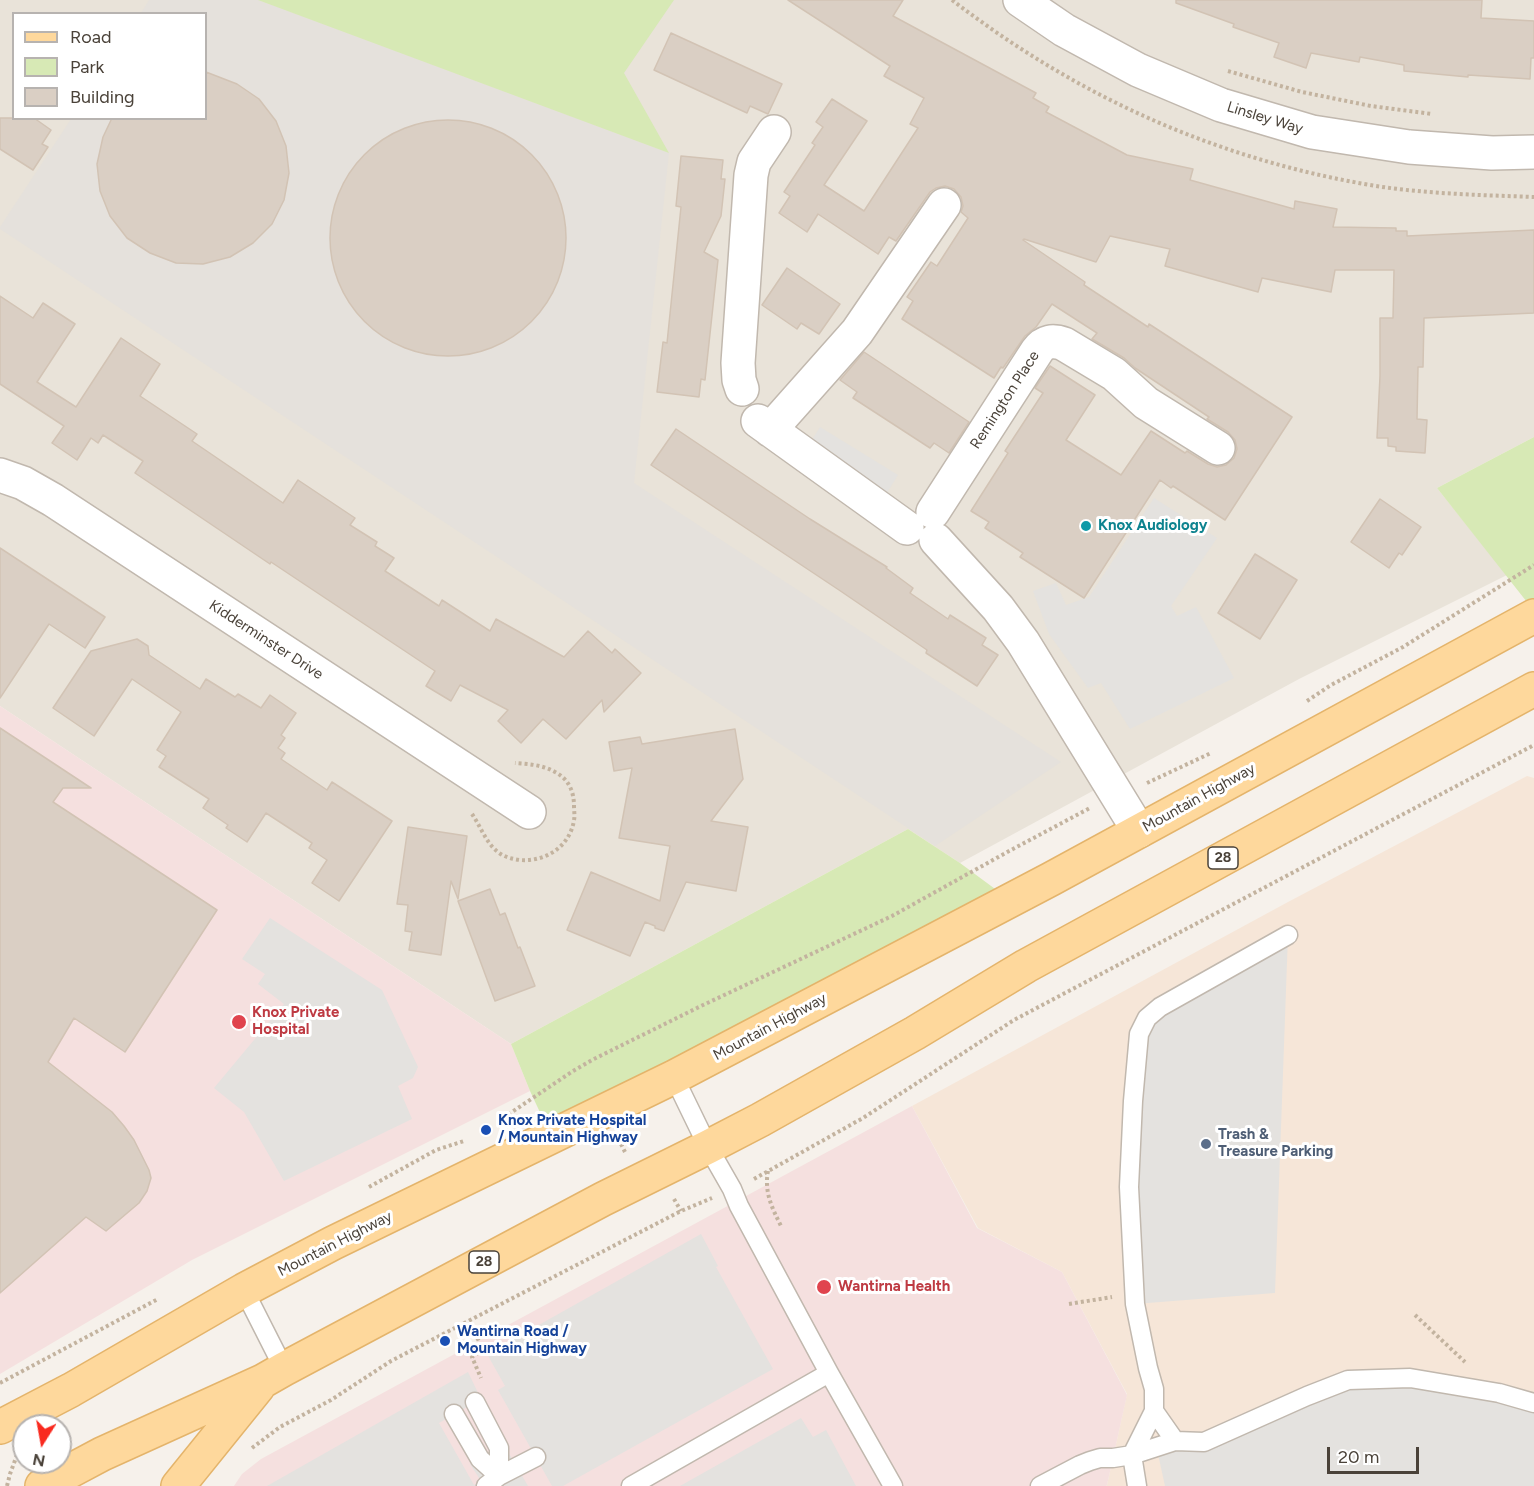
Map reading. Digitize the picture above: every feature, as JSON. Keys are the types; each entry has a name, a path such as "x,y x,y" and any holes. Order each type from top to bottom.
{"main road":[{"name":"Mountain Highway","path":"10,1437 71,1390 244,1290 333,1243 674,1077 1052,879 1534,616"},
{"name":"28","path":"42,1486 102,1454 274,1375 603,1199 760,1120 915,1033 1026,966 1534,689"},
{"path":"178,1486 274,1375"},
{"path":"64,1414 71,1390"}],"street":[{"name":"Linsley Way","path":"1020,0 1064,30 1137,70 1221,105 1300,129 1409,147 1492,153 1534,152"},
{"path":"774,132 754,162 751,175 738,363 742,389 734,398 733,410 741,420 764,425 925,527 998,608 1023,642 1139,831"},
{"path":"764,425 862,325 944,205"},
{"name":"Remington Place","path":"925,527 1037,351 1041,345 1048,342 1056,341 1064,344 1114,374 1146,403 1218,448"},
{"name":"Kidderminster Drive","path":"0,475 23,483 53,500 529,812"}],"lane":[{"path":"1137,1486 1132,1455 1154,1411 1154,1389 1139,1325 1135,1293 1130,1187 1132,1101 1139,1034 1147,1018 1160,1007 1288,935"},
{"path":"674,1077 739,1206 893,1486"},
{"path":"244,1290 274,1375"},
{"path":"631,1486 829,1373"},
{"path":"1040,1486 1080,1465 1100,1458 1132,1455 1175,1441 1204,1442 1348,1380 1410,1378 1534,1403"},
{"path":"475,1402 499,1448 493,1481"},
{"path":"1154,1411 1175,1441"},
{"path":"454,1414 493,1481"},
{"path":"493,1481 536,1457"}],"path":[{"path":"1227,70 1302,92 1371,106 1436,115"},
{"path":"1302,704 1331,685 1403,647 1534,565"},
{"path":"248,1451 280,1428 331,1400 390,1361 681,1211 768,1172 863,1118 1014,1020 1534,745"},
{"path":"1141,786 1212,752"},
{"path":"493,1134 501,1130 500,1120 592,1060 892,916 1095,805"},
{"path":"364,1190 436,1150 471,1140"},
{"path":"1069,1304 1135,1293"},
{"path":"0,1383 163,1297"},
{"path":"1415,1315 1498,1394"},
{"path":"469,1322 483,1349 472,1357 483,1381"},
{"path":"7,1486 10,1474 10,1437"}],"shaded area":[{"path":"0,0 1534,0 1534,437 1437,488 1507,575 1299,679 960,863 908,829 511,1044 0,706"},
{"path":"149,0 258,0 669,153 634,483 1061,762 935,846 0,229 70,120 207,120 207,12 142,12"},
{"path":"820,427 898,475 877,509 802,456"},
{"path":"1154,498 1217,538 1171,606 1177,616 1196,607 1234,678 1130,729 1101,683 1088,688 1049,634 1033,591 1056,583 1066,605 1089,597"},
{"name":"Knox Private Hospital","path":"0,706 511,1044 530,1091 192,1260 0,1374"},
{"path":"1527,776 1534,778 1534,1486 1106,1486 1127,1394 1062,1272 978,1228 912,1106 1288,902"},
{"path":"270,918 382,990 418,1067 413,1078 398,1086 412,1119 284,1181 244,1112 214,1088 284,1004 258,984 265,974 242,959"},
{"name":"Trash & Treasure Parking","path":"1288,935 1275,1293 1135,1304 1129,1187 1147,1018"},
{"name":"Wantirna Health","path":"912,1106 977,1228 1062,1272 1127,1395 1106,1486 234,1486 242,1474 261,1459"},
{"path":"701,1234 718,1266 716,1267 773,1369 563,1486 552,1486 498,1390 505,1386 487,1354"},
{"path":"468,1372 481,1399 439,1423 474,1485 481,1481 470,1464 504,1445 528,1486 267,1486"},
{"path":"1410,1378 1534,1403 1534,1486 1165,1486 1158,1454 1307,1396"},
{"path":"801,1418 813,1437 826,1430 856,1486 680,1486"}],"green space":[{"path":"258,0 674,0 624,73 669,153"},
{"path":"1534,437 1534,611 1437,488"},
{"path":"908,829 960,863 1010,900 552,1138 511,1044"}],"building":[{"path":"788,0 903,0 893,16 1036,93 1033,98 1049,107 1046,112 1127,155 1193,169 1190,180 1294,209 1295,201 1337,209 1333,227 1396,228 1396,231 1407,231 1407,236 1534,230 1534,313 1424,318 1423,367 1418,367 1417,419 1427,420 1425,453 1396,451 1396,447 1388,446 1388,438 1377,438 1380,318 1393,318 1394,270 1335,270 1331,292 1262,278 1258,292 1165,266 1170,249 1110,236 1096,262 1024,239 1085,282 1084,285 1148,327 1149,324 1292,417 1225,520 1160,480 1084,598 1020,557 1023,553 985,528 989,522 971,511 1008,453 1005,451 1043,393 1035,388 1050,366 1095,395 1066,440 1121,475 1151,431 1185,453 1187,451 1217,467 1226,465 1234,458 1237,449 1235,440 1228,432 1207,419 1209,417 1135,368 1124,358 1092,339 1097,333 1052,304 994,378 902,319 913,301 907,297 931,262 937,266 968,218 961,212 963,206 961,197 954,189 945,186 930,192 896,241 889,237 878,254 818,214 807,232 779,213 790,196 784,192 815,145 812,143 823,127 816,122 832,99 867,121 824,185 864,211 918,128 910,124 924,98 884,76 890,66"},
{"path":"1176,0 1482,0 1481,18 1534,21 1534,58 1531,58 1530,79 1468,75 1468,77 1404,71 1404,65 1360,57 1359,62 1311,53 1306,68 1274,57 1279,43 1233,27 1234,24 1176,3"},
{"path":"671,33 782,84 768,114 750,106 747,113 654,70"},
{"path":"207,72 237,84 259,99 276,121 286,146 289,173 284,200 272,224 253,243 230,257 203,264 176,263 150,253 127,238 110,216 100,191 97,164 103,137 111,120 207,120"},
{"path":"0,118 37,120 51,130 42,144 48,147 33,170 0,149"},
{"path":"448,120 471,122 504,134 523,147 539,163 552,182 561,204 566,238 564,261 552,294 539,313 523,329 504,342 482,351 448,356 425,354 392,342 373,329 357,313 344,294 335,272 330,238 332,215 344,182 357,163 373,147 392,134 414,125"},
{"path":"681,156 723,160 721,179 725,179 721,216 704,252 718,260 705,380 701,379 699,397 657,392 663,342 667,343 681,207 676,206"},
{"path":"787,268 840,304 819,334 801,323 797,329 762,305"},
{"path":"0,296 33,318 43,303 75,324 37,382 76,407 121,338 160,364 140,396 197,434 192,441 283,503 298,480 355,518 350,525 377,542 375,546 394,558 385,571 439,606 442,600 490,631 496,619 564,657 588,631 612,653 615,649 641,673 604,712 602,700 566,739 543,719 521,743 498,721 508,710 460,685 451,701 426,686 435,671 135,473 143,461 103,435 98,443 91,438 77,460 52,443 64,426 0,384"},
{"path":"864,352 969,422 949,453 934,443 930,448 853,398 857,392 840,380"},
{"path":"676,429 810,519 887,567 913,588 910,593 948,619 950,615 986,638 982,645 998,655 977,686 926,653 927,650 839,590 651,465"},
{"path":"1380,499 1421,527 1402,555 1399,553 1389,568 1351,542"},
{"path":"0,548 105,617 85,648 49,624 0,698"},
{"path":"1255,554 1297,580 1260,639 1218,613"},
{"path":"137,639 148,646 149,655 200,689 206,679 235,697 238,694 261,708 270,695 296,713 281,735 285,738 278,748 285,753 281,759 327,790 332,782 392,821 339,901 312,883 327,860 309,848 312,843 266,813 247,842 226,828 228,825 203,808 209,799 159,767 166,756 157,750 181,712 132,679 94,736 53,708 91,651"},
{"path":"0,728 91,788 63,788 53,802 217,910 125,1052 74,1018 48,1062 112,1112 124,1126 149,1170 151,1178 147,1191 139,1203 106,1231 86,1217 0,1293"},
{"path":"735,729 743,779 711,821 748,827 736,891 686,882 664,931 645,922 630,956 567,930 591,872 660,901 670,846 619,838 632,768 614,771 609,742 640,737 642,744"},
{"path":"408,827 467,836 458,899 451,881 441,955 409,950 412,932 405,931 408,905 397,904"},
{"path":"490,889 500,915 505,913 535,986 495,1001 458,901"}],"place":[{"name":"Knox Audiology","path":"1086,526"},
{"name":"Knox Private Hospital","path":"239,1022"},
{"name":"Knox Private Hospital / Mountain Highway","path":"486,1130"},
{"name":"Trash & Treasure Parking","path":"1206,1144"},
{"name":"Wantirna Health","path":"824,1287"},
{"name":"Wantirna Road / Mountain Highway","path":"445,1341"}]}
